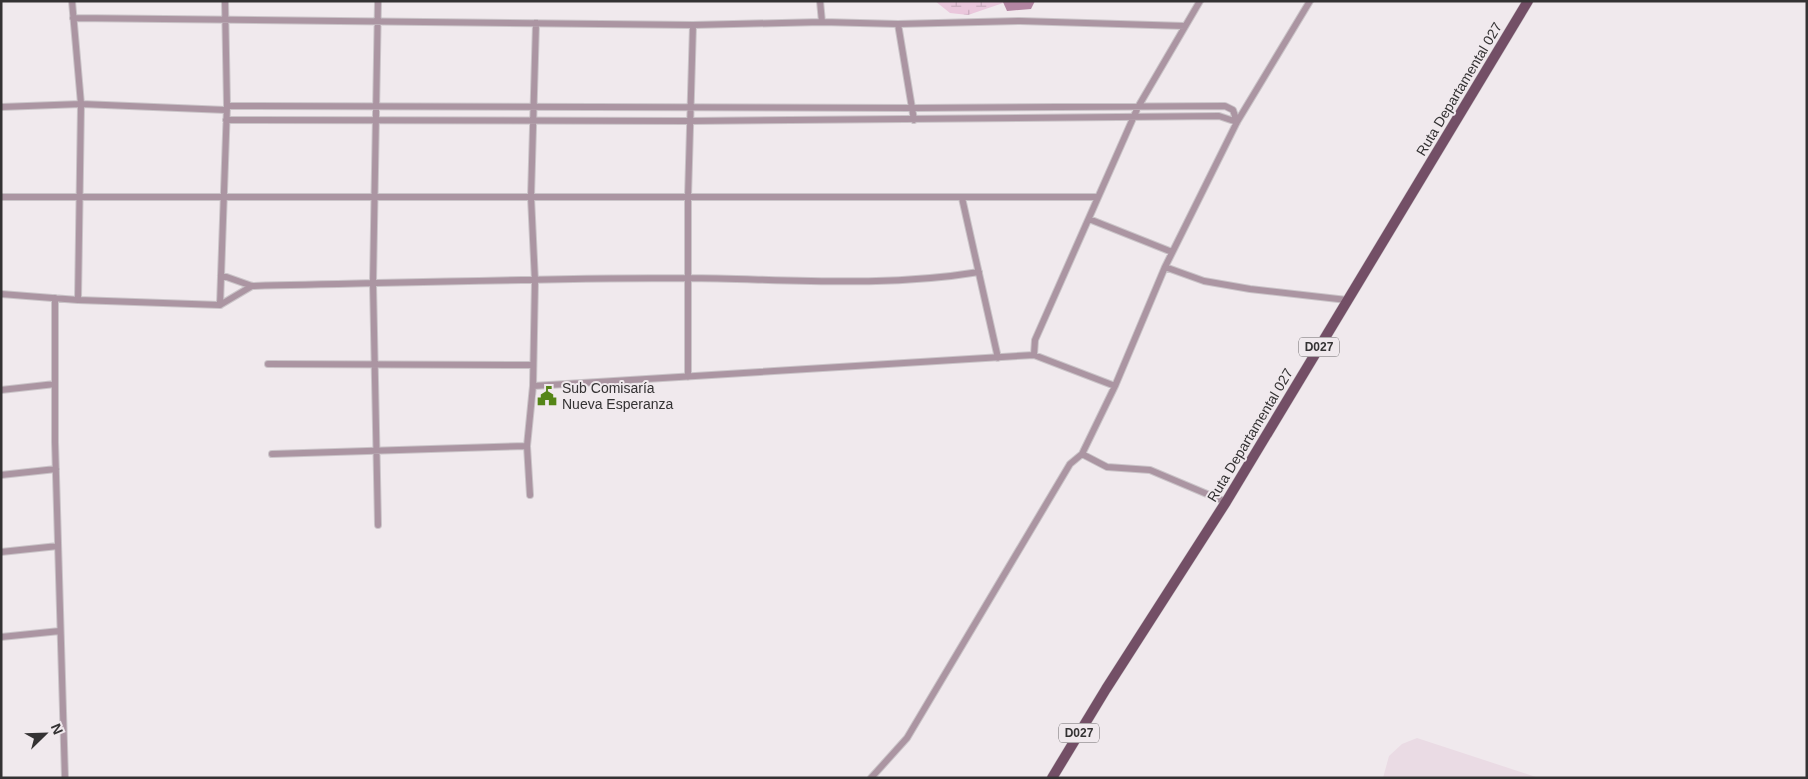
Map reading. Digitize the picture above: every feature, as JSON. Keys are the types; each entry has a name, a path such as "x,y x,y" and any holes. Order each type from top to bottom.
{"main road":[{"name":"Ruta Departamental 027","path":"1052,778 1106,689 1226,502 1528,1"}],"street":[{"path":"72,1 81,104 78,300"},
{"path":"220,305 226,120 225,1"},
{"path":"378,1 378,107 373,283 378,450 378,525"},
{"path":"820,1 822,22"},
{"path":"1034,355 1035,340 1138,107 1200,1"},
{"path":"871,778 907,738 1070,464 1082,454 1115,386 1172,252 1237,122 1310,1"},
{"path":"73,18 693,25 822,22 898,24 1020,21 1185,26"},
{"path":"530,496 527,446 533,386 535,281 531,197 536,23"},
{"path":"898,24 914,108 914,120"},
{"path":"688,377 688,198 693,25"},
{"path":"1,107 81,104 226,108 1225,106 1233,110 1237,122"},
{"path":"226,120 690,122 1219,116 1237,122"},
{"path":"1,197 1098,197"},
{"path":"962,198 998,358"},
{"path":"1089,218 1172,252"},
{"path":"1165,267 1204,281 1241,288 1347,300"},
{"path":"221,275 252,286 688,278 855,282 935,280 979,272"},
{"path":"1,294 78,300 220,305 252,286"},
{"path":"55,298 56,469 65,778"},
{"path":"533,386 1034,355 1115,386"},
{"path":"268,364 533,366"},
{"path":"1,390 55,384"},
{"path":"272,454 527,446"},
{"path":"1082,454 1107,467 1150,470 1226,502"},
{"path":"1,475 56,469"},
{"path":"1,552 58,546"},
{"path":"1,637 60,631"}],"shaded area":[{"path":"1035,1 1031,9 1007,11 1003,2"},
{"path":"1417,738 1539,778 1383,778 1389,756 1402,744"}],"green space":[{"path":"935,1 1009,1 968,15 950,13"}],"place":[{"name":"Sub Comisaría Nueva Esperanza","path":"547,396"}]}
